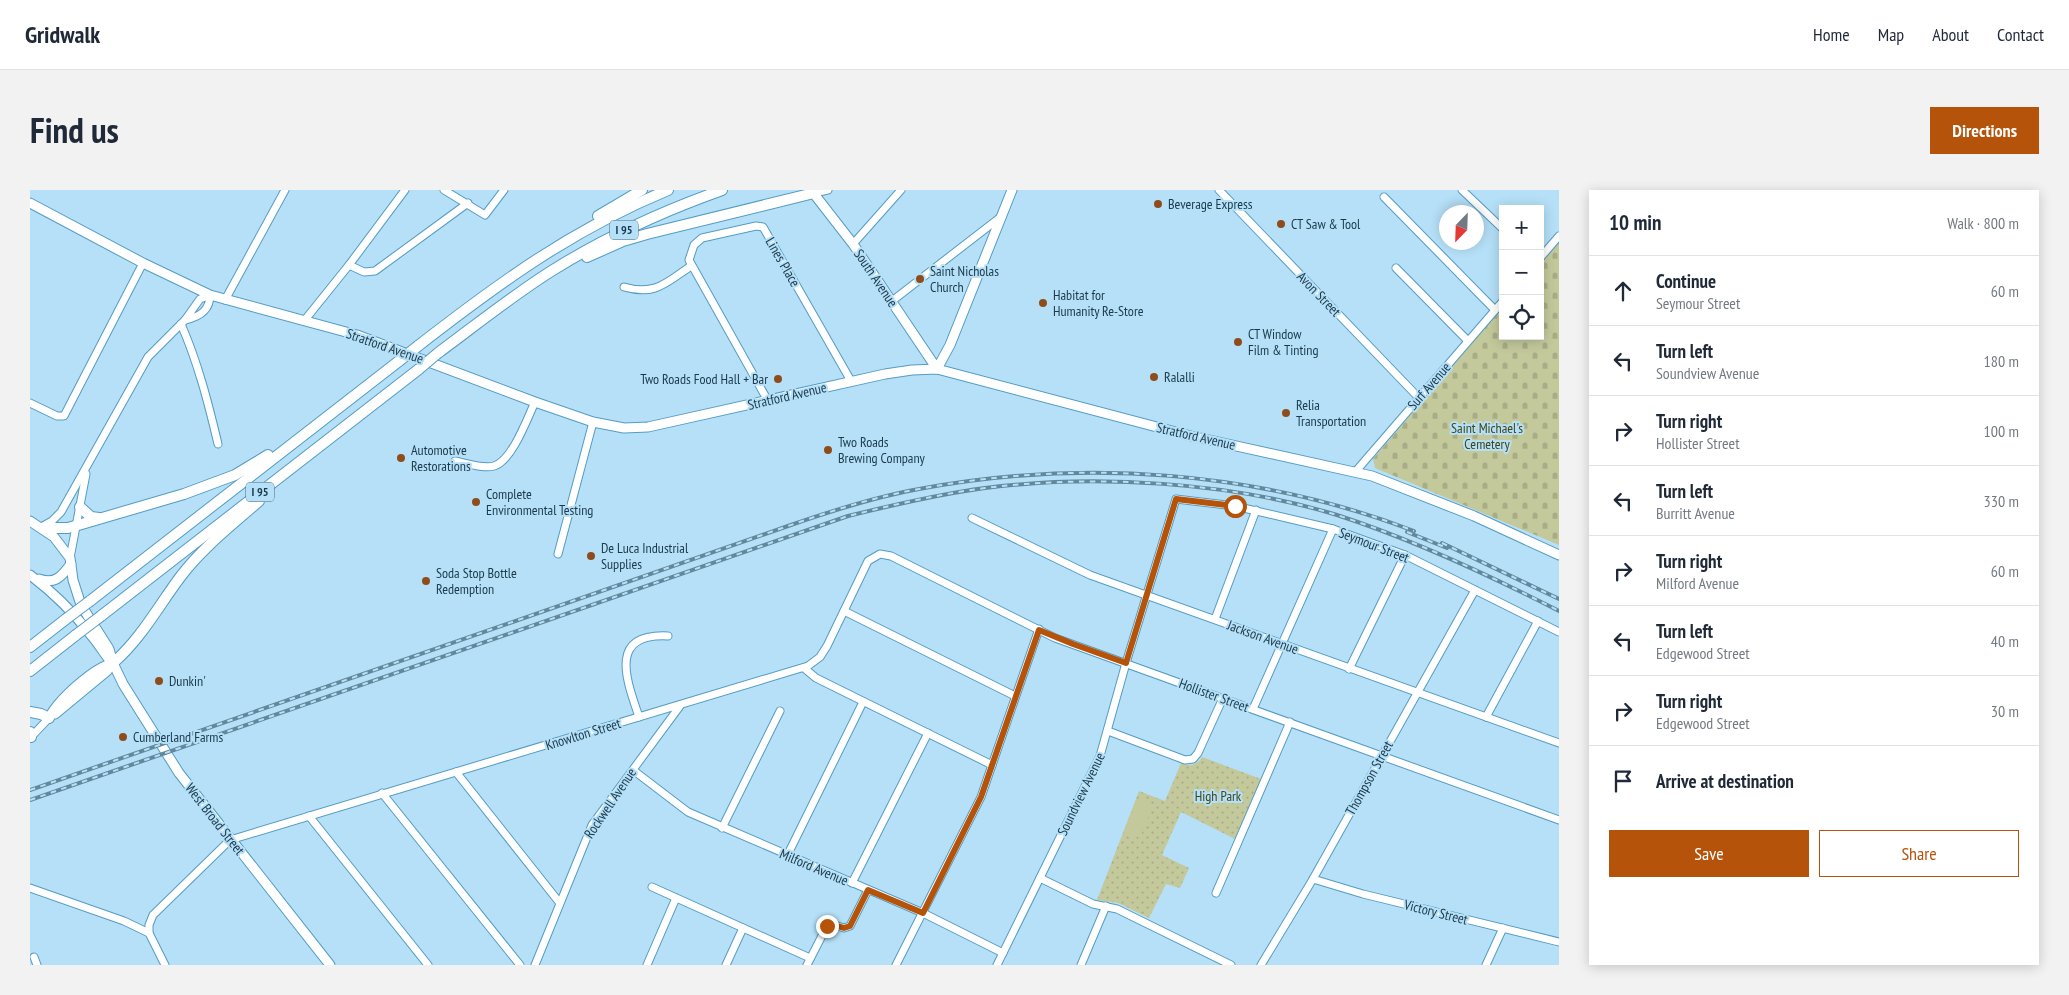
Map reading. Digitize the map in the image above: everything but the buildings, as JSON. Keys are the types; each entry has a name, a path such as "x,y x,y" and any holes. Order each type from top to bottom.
{"highway":[{"path":"526,265 572,231 642,190"},
{"name":"I 95","path":"30,647 418,346 526,265 588,228 668,190"},
{"name":"I 95","path":"30,671 532,283 579,254 628,228 678,206 722,190"},
{"path":"532,283 623,241 812,192"},
{"path":"41,527 64,529 184,494 222,480 255,463 325,418"},
{"path":"113,663 129,647 182,575 200,554 331,437"},
{"path":"80,507 91,517 100,518"},
{"path":"30,712 49,718"}],"main road":[{"path":"937,369 950,345 1012,190"},
{"name":"South Avenue","path":"812,192 853,244 937,369"},
{"name":"Stratford Avenue","path":"30,203 142,263 210,295 304,320 386,345 593,422 630,428 648,427 851,381 903,371 937,369 1191,436 1356,471 1426,496 1559,555"},
{"name":"West Broad Street","path":"30,521 41,527 60,543 71,561 73,580 81,605 109,649 113,663 124,684 179,773 330,965"},
{"name":"West Broad Street","path":"31,576 51,582 61,577 71,561"},
{"name":"West Broad Street","path":"31,576 56,595 93,636 102,652 113,663"},
{"path":"49,718 58,704 94,672 103,666 113,663"}],"street":[{"path":"225,300 285,190"},
{"path":"304,320 349,265 405,190"},
{"path":"444,190 485,215 504,190"},
{"path":"812,192 828,190"},
{"path":"853,244 900,190"},
{"name":"Avon Street","path":"1219,190 1419,398"},
{"path":"1462,190 1499,225"},
{"path":"1384,197 1495,310"},
{"path":"349,265 364,272 375,271 468,203"},
{"path":"892,301 1002,215"},
{"name":"Lines Place","path":"691,266 690,254 694,245 702,238 756,226 763,228 851,381"},
{"path":"1544,253 1559,236"},
{"path":"30,403 61,417 65,414 142,263"},
{"path":"624,287 637,291 650,290 662,286 691,266 723,318 768,400"},
{"path":"1396,268 1468,341"},
{"path":"41,527 60,514 88,467 142,366 160,343 183,322 200,299 210,295 209,303 203,312 183,322"},
{"name":"Surf Avenue","path":"1356,471 1499,306"},
{"path":"183,322 205,388 218,444"},
{"path":"455,461 492,466 502,462 509,454 535,402"},
{"path":"558,554 593,422"},
{"path":"71,561 88,467"},
{"name":"Seymour Street","path":"1176,499 1256,510 1333,529 1406,555 1559,632"},
{"name":"Soundview Avenue","path":"997,965 1100,756 1176,499"},
{"path":"1216,619 1256,510"},
{"name":"Jackson Avenue","path":"972,518 1090,576 1216,619 1349,669 1559,743"},
{"path":"1253,709 1333,529"},
{"name":"Knowlton Street","path":"230,840 804,668 822,654 866,565 870,558 876,555"},
{"name":"Hollister Street","path":"876,555 891,556 1064,641 1559,820"},
{"path":"1349,669 1406,555"},
{"name":"Thompson Street","path":"1261,965 1314,879 1475,590"},
{"path":"844,612 1015,696"},
{"path":"1486,717 1538,621"},
{"path":"896,965 981,797 1039,630"},
{"path":"639,717 627,678 625,664 628,653 633,646 644,638 652,635 668,636"},
{"path":"804,668 816,678 992,765"},
{"path":"1108,731 1185,760 1193,759 1198,753 1223,698"},
{"path":"787,856 863,702"},
{"name":"Rockwell Avenue","path":"535,965 592,824 680,706"},
{"path":"722,828 780,711"},
{"path":"30,736 49,718"},
{"path":"1216,893 1290,722"},
{"path":"852,883 928,734"},
{"name":"Milford Avenue","path":"632,770 688,812 923,913 1003,953"},
{"path":"456,772 559,902"},
{"path":"382,794 520,965"},
{"path":"309,816 428,965"},
{"path":"165,965 149,933 153,914 230,840"},
{"path":"1040,878 1093,904 1117,909 1231,965"},
{"name":"Victory Street","path":"1314,879 1363,894 1559,942"},
{"path":"652,887 810,958"},
{"path":"30,888 124,921 149,933"},
{"path":"807,965 828,924 844,928 850,926 868,890"},
{"path":"647,965 676,898"},
{"path":"1081,965 1106,906"},
{"path":"726,965 743,928"},
{"path":"1486,965 1503,928"},
{"path":"34,957 36,965"}],"green space":[{"name":"Saint Michael's Cemetery","path":"1559,242 1559,545 1375,468 1373,459 1499,312 1499,340 1544,340 1544,259"},
{"name":"High Park","path":"1202,757 1261,779 1235,839 1181,812 1162,855 1189,868 1180,888 1166,884 1149,918 1118,903 1097,900 1139,791 1165,801 1181,763 1193,764"},
{"path":"1137,799 1153,805 1140,838 1125,832"}],"railway":[{"path":"30,790 804,520 902,492 981,479 1044,474 1107,473 1170,476 1232,483 1294,495 1354,511 1414,531"},
{"path":"30,800 848,516 968,490 1028,484 1117,482 1208,488 1296,504 1337,515 1394,535 1477,571 1559,611"},
{"path":"1407,532 1447,548"},
{"path":"1442,543 1559,599"}],"place":[{"name":"Beverage Express","path":"1158,204"},
{"name":"CT Saw & Tool","path":"1281,224"},
{"name":"Saint Nicholas Church","path":"920,279"},
{"name":"Habitat for Humanity Re-Store","path":"1043,303"},
{"name":"CT Window Film & Tinting","path":"1238,342"},
{"name":"Ralalli","path":"1154,377"},
{"name":"Two Roads Food Hall + Bar","path":"778,379"},
{"name":"Relia Transportation","path":"1286,413"},
{"name":"Two Roads Brewing Company","path":"828,450"},
{"name":"Automotive Restorations","path":"401,458"},
{"name":"Complete Environmental Testing","path":"476,502"},
{"name":"De Luca Industrial Supplies","path":"591,556"},
{"name":"Soda Stop Bottle Redemption","path":"426,581"},
{"name":"Dunkin'","path":"159,681"},
{"name":"Cumberland Farms","path":"123,737"}],"route":[{"path":"827,926 831,924 848,928 852,924 868,890 923,913 981,797 1039,630 1055,638 1126,663 1176,499 1235,506"}]}
